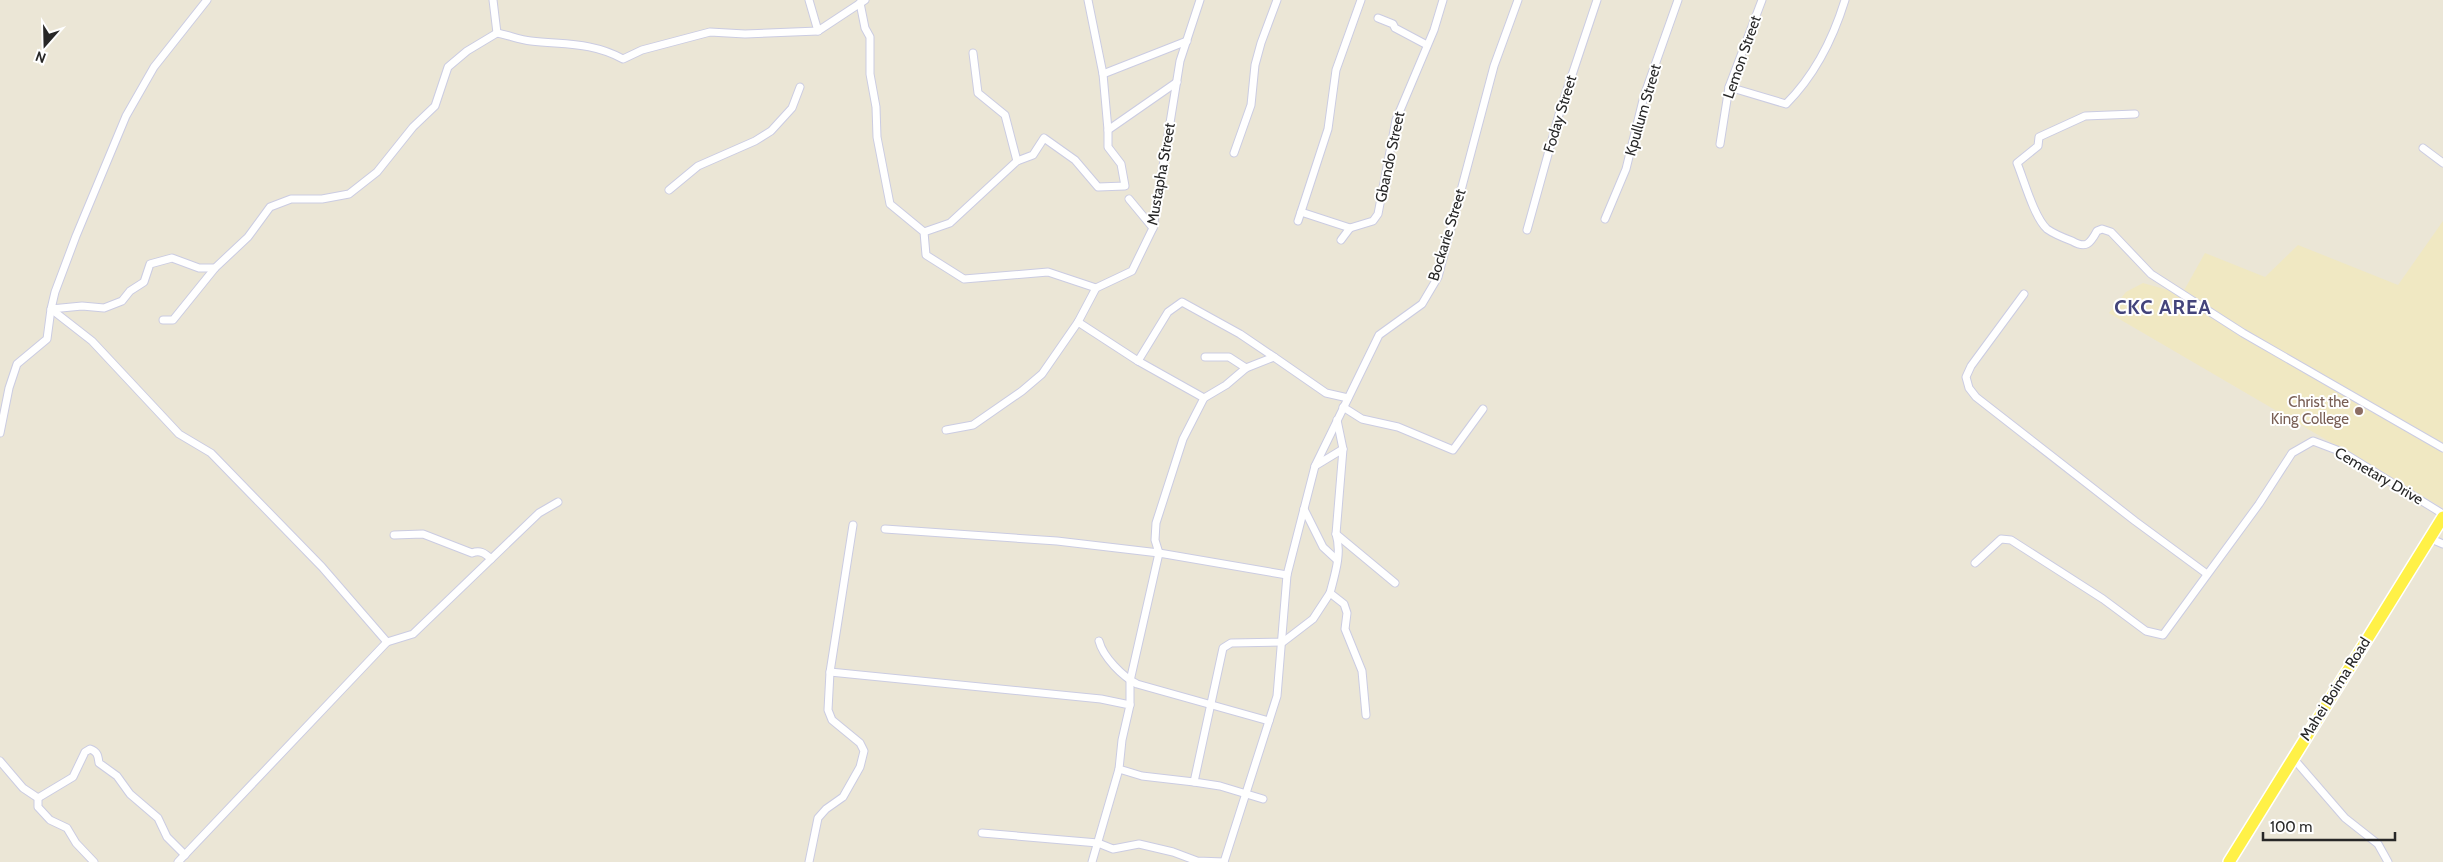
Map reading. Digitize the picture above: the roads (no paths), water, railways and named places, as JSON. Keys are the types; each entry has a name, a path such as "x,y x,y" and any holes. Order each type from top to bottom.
{"main road":[{"name":"Mahei Boima Road","path":"2229,862 2443,515"}],"street":[{"path":"0,433 2,407 18,364 47,339 51,309 66,264 126,116 154,67 207,0"},
{"path":"493,0 497,33"},
{"path":"809,0 818,31"},
{"path":"924,232 950,223 1017,161 1033,155 1044,138 1075,160 1098,187 1125,186 1121,164 1108,147 1104,74 1088,0"},
{"name":"Mustapha Street","path":"1096,288 1132,271 1153,228 1180,61 1200,0"},
{"path":"1234,153 1251,105 1255,65 1261,43 1277,0"},
{"path":"1298,221 1328,129 1336,70 1361,0"},
{"name":"Gbando Street","path":"1350,228 1373,221 1378,214 1396,120 1427,45 1443,0"},
{"name":"Bockarie Street","path":"1224,862 1277,696 1283,642 1287,575 1315,466 1380,335 1422,304 1438,277 1494,66 1518,0"},
{"name":"Foday Street","path":"1527,230 1560,111 1597,0"},
{"name":"Kpullum Street","path":"1605,219 1626,169 1644,96 1678,0"},
{"name":"Lemon Street","path":"1720,144 1729,87 1762,0"},
{"path":"1729,87 1786,104 1810,76 1836,30 1844,0"},
{"path":"163,320 173,320 180,315 190,298 215,268 248,237 270,207 291,200 322,199 349,194 377,172 413,127 435,106 448,67 467,51 497,33 531,41 562,42 605,49 623,59 642,50 710,32 745,34 818,31 863,2 865,28 870,37 870,74 876,106 877,137 890,204 924,232 926,255 964,279 1048,272 1096,288 1078,322 1042,374 996,411 972,425 946,430"},
{"path":"1378,18 1393,24 1395,28 1427,45"},
{"path":"1104,74 1187,41"},
{"path":"973,53 978,93 1005,115 1017,161"},
{"path":"1108,130 1177,82"},
{"path":"668,190 698,166 755,141 772,131 792,108 800,87"},
{"path":"2135,114 2085,116 2039,136 2038,146 2017,163 2036,210 2048,229 2079,245 2086,246 2097,231 2102,229 2111,232 2150,274 2242,333 2443,448"},
{"path":"2423,148 2443,164"},
{"path":"1129,199 1153,228"},
{"path":"1301,212 1350,228 1341,240"},
{"path":"51,309 82,306 104,308 122,302 130,290 144,282 150,264 172,258 199,268 215,268"},
{"path":"1975,563 2001,539 2012,540 2103,599 2146,631 2163,635 2207,574 2135,521 1991,409 1976,397 1969,388 1966,377 1971,366 2024,294"},
{"path":"1138,361 1168,312 1182,302 1240,334 1326,393 1348,398"},
{"path":"51,309 92,341 179,434 211,453 322,567 387,642"},
{"path":"1078,322 1138,361 1204,398"},
{"path":"1205,357 1229,357 1246,368"},
{"path":"1092,862 1119,770 1122,740 1130,705 1130,681 1159,553 1155,540 1156,523 1183,439 1204,398 1226,385 1246,368 1274,357"},
{"path":"1344,407 1362,419 1398,427 1453,450 1483,409"},
{"path":"1194,782 1223,648 1231,643 1283,642 1313,619 1330,593 1339,543 1336,534 1343,449 1337,420"},
{"path":"2430,440 2443,441"},
{"name":"Cemetary Drive","path":"2207,574 2259,504 2292,453 2313,441 2342,452 2443,515"},
{"path":"1315,466 1343,449"},
{"path":"178,862 387,642 413,634 539,513 558,502"},
{"path":"1304,509 1323,547 1337,560"},
{"path":"808,862 818,818 826,809 843,797 860,767 864,751 860,743 840,727 828,710 830,672 853,524"},
{"path":"885,529 1057,541 1159,553 1287,575"},
{"path":"394,535 423,534 472,552 485,553 491,559"},
{"path":"1336,534 1395,583"},
{"path":"2430,538 2443,544"},
{"path":"1330,593 1344,604 1347,613 1345,629 1362,672 1366,715"},
{"path":"1099,641 1101,648 1124,678 1130,681 1269,721"},
{"path":"830,672 1092,698 1130,705"},
{"path":"38,798 73,777 86,752 90,749 94,750 98,754 99,763 117,776 130,794 158,818 167,836 185,855"},
{"path":"2293,758 2345,818 2378,844 2388,862"},
{"path":"0,761 23,788 38,798"},
{"path":"1119,770 1142,776 1194,782 1245,793 1263,799"},
{"path":"38,798 38,807 50,820 67,828 76,843 94,862"},
{"path":"982,833 1098,843 1113,849 1139,844 1173,852 1197,861 1224,862"}],"place":[{"name":"Christ the King College","path":"2359,411"}],"district":[{"name":"CKC AREA","path":"2163,307"}]}
